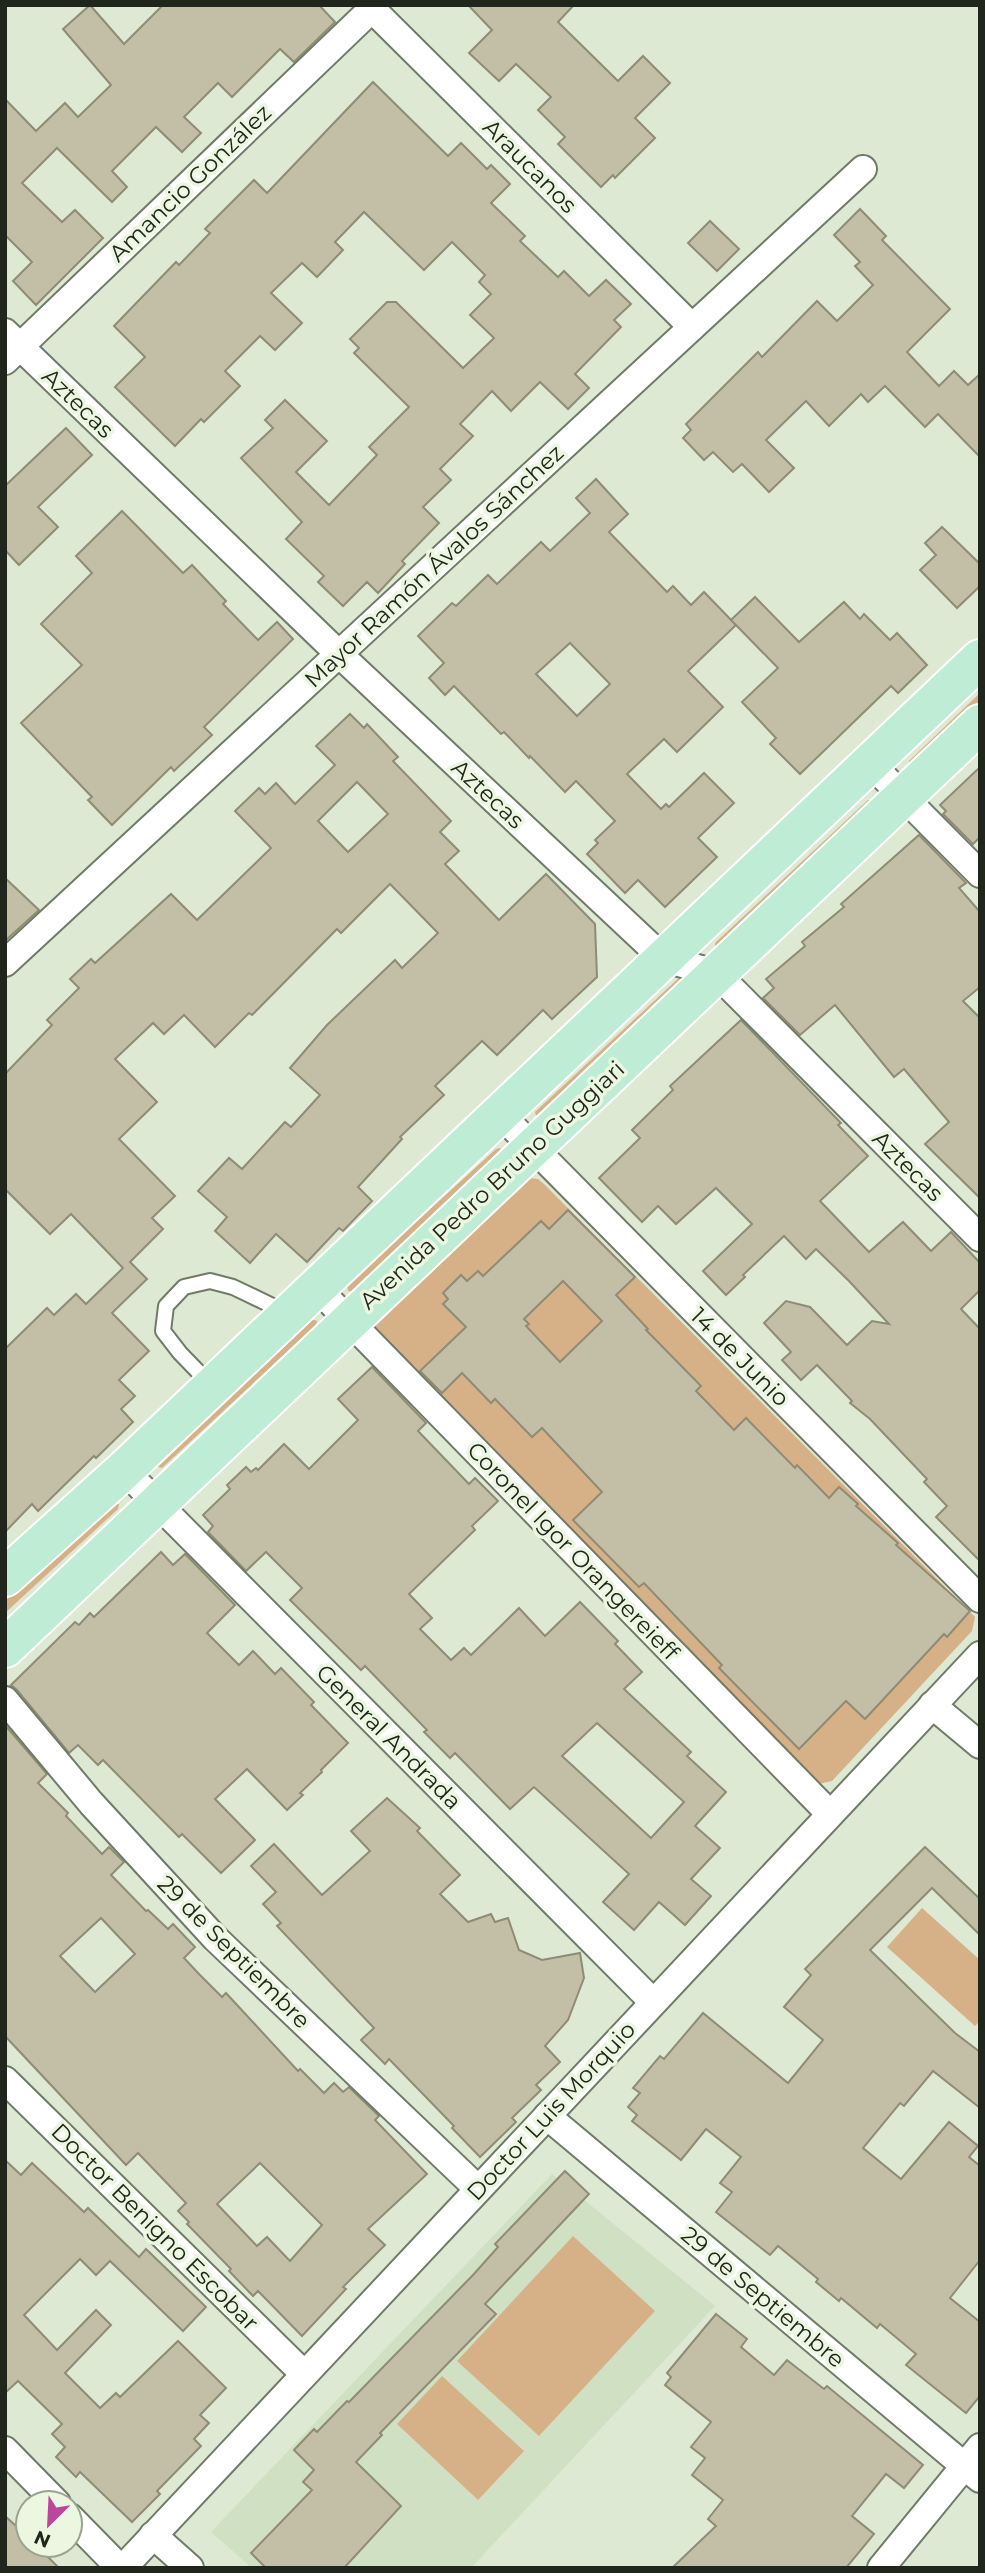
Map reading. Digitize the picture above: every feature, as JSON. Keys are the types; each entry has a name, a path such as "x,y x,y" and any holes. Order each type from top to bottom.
{"main road":[{"name":"Avenida Pedro Bruno Guggiari","path":"5,1577 124,1471 980,659"},
{"name":"Avenida Pedro Bruno Guggiari","path":"5,1648 980,724"}],"street":[{"name":"Araucanos","path":"372,7 692,327"},
{"name":"Amancio González","path":"10,347 372,7"},
{"name":"Mayor Ramón Ávalos Sánchez","path":"5,963 863,170"},
{"name":"Aztecas","path":"10,347 664,959 716,973 980,1238"},
{"path":"870,763 980,874"},
{"name":"14 de Junio","path":"500,1114 980,1599"},
{"name":"Coronel Igor Orangereieff","path":"317,1288 830,1814"},
{"name":"General Andrada","path":"124,1471 653,2002"},
{"name":"Doctor Luis Morquio","path":"122,2568 980,1655"},
{"name":"29 de Septiembre","path":"5,1700 91,1803 215,1938 478,2189"},
{"path":"932,1705 980,1745"},
{"name":"Doctor Benigno Escobar","path":"5,2080 304,2374"},
{"name":"29 de Septiembre","path":"547,2116 975,2464"},
{"path":"5,2451 43,2489"},
{"path":"881,2568 975,2464"},
{"path":"84,2530 122,2568"},
{"path":"153,2535 190,2568"}],"lane":[{"path":"213,1386 180,1353 163,1331 166,1306 184,1287 211,1281 233,1287 290,1314"}],"shaded area":[{"path":"980,693 980,706 909,765 909,761"},
{"path":"868,800 873,800 717,949 715,947 715,943"},
{"path":"682,975 688,977 537,1119 535,1112"},
{"path":"500,1148 502,1151 353,1292 348,1291 347,1285"},
{"path":"538,1179 544,1184 975,1617 972,1631 832,1781 818,1784 374,1330 375,1322 522,1180"},
{"path":"311,1319 317,1321 316,1325 162,1468 155,1466"},
{"path":"112,1502 119,1504 118,1509 5,1613 5,1601"},
{"path":"922,1908 980,1960 980,2021 975,2026 887,1947"},
{"path":"552,2174 715,2306 471,2568 252,2568 211,2532"},
{"path":"573,2236 655,2311 539,2436 457,2361"},
{"path":"442,2376 524,2451 478,2500 397,2424"}],"building":[{"path":"90,5 124,44 163,5 319,5 335,22 294,62 280,49 232,97 218,83 184,117 201,133 182,152 156,127 112,171 127,187 112,202 57,148 22,183 62,222 75,210 103,238 36,305 13,281 32,262 5,235 5,99 36,131 65,103 78,117 111,85 63,29"},
{"path":"468,5 574,5 558,22 618,81 643,56 670,83 635,118 655,138 615,178 613,175 601,187 558,144 565,137 538,110 551,97 516,64 499,81 469,53 492,30"},
{"path":"373,82 448,156 461,143 487,169 491,165 510,184 491,203 525,236 520,241 558,277 564,271 589,296 606,280 631,304 614,320 621,327 575,374 589,388 568,409 540,382 511,411 492,391 460,424 473,436 440,469 451,480 423,507 439,523 402,561 405,564 378,593 367,582 343,606 318,582 324,576 286,539 302,522 241,458 273,428 265,420 285,400 327,441 296,472 329,505 377,455 369,447 409,407 354,353 359,348 350,339 387,302 396,302 463,368 494,338 470,315 491,294 479,282 485,275 452,242 424,270 364,212 335,242 343,250 317,277 302,263 271,293 302,323 275,350 260,336 225,371 240,386 204,422 201,419 175,446 115,387 145,357 114,326 176,262 179,265 210,233 205,229 254,180 267,193"},
{"path":"860,209 886,236 882,240 950,309 907,352 939,386 954,371 968,385 980,374 980,457 938,414 925,427 885,386 868,402 861,394 829,426 806,401 766,440 794,468 769,492 742,464 733,472 713,452 704,460 683,438 691,430 686,424 758,352 762,357 817,301 837,321 873,285 855,266 860,262 834,235"},
{"path":"710,221 739,249 717,271 688,243"},
{"path":"66,428 92,455 38,507 58,527 19,565 5,550 5,486"},
{"path":"596,479 628,514 609,532 667,592 673,586 691,605 704,592 736,625 688,671 723,707 677,752 664,739 627,774 661,809 666,804 669,807 704,773 734,803 698,838 717,857 665,907 638,880 625,893 587,854 598,843 595,840 615,821 576,781 565,792 504,732 501,734 454,686 445,695 429,678 444,663 418,636 452,603 456,606 488,575 497,584 541,542 550,551 590,513 576,498","holes":["570,643 610,684 577,716 536,674"]},
{"path":"122,511 183,573 192,565 226,601 223,604 258,640 277,622 293,639 204,727 212,735 174,771 171,767 112,825 88,800 92,797 21,723 82,665 41,624 92,573 76,556"},
{"path":"942,527 980,564 980,586 957,608 920,570 936,555 925,543"},
{"path":"755,597 799,642 844,602 860,619 864,614 890,640 897,633 927,665 898,693 891,686 800,774 770,744 776,738 742,702 778,668 731,620"},
{"path":"350,714 364,728 367,724 398,757 393,761 451,821 440,832 459,851 445,864 499,920 546,874 595,924 597,977 552,1019 543,1010 497,1055 482,1041 435,1086 444,1095 400,1137 402,1139 358,1187 372,1201 343,1231 339,1228 307,1262 276,1234 250,1263 215,1231 227,1217 198,1191 229,1158 242,1169 285,1122 291,1127 320,1095 290,1068 327,1025 395,960 402,968 438,933 390,884 341,933 337,929 252,1015 249,1013 215,1047 184,1015 164,1034 153,1023 115,1059 157,1102 119,1139 175,1196 152,1218 163,1229 130,1262 147,1279 112,1313 149,1351 119,1380 135,1396 121,1409 133,1422 38,1511 32,1504 5,1532 5,1349 47,1308 54,1315 76,1294 86,1304 123,1268 71,1214 50,1234 5,1189 5,1074 52,1025 47,1020 79,988 70,979 91,959 95,963 171,894 197,920 271,848 235,811 259,788 265,794 276,783 295,804 335,765 316,746","holes":["357,782 388,814 348,852 318,821"]},
{"path":"980,767 980,837 973,844 943,814 946,811 940,805"},
{"path":"919,835 966,883 959,888 980,912 980,987 963,1001 980,1018 980,1198 925,1144 949,1122 904,1069 894,1077 835,1005 800,1035 763,998 774,988 766,979 805,946 802,942 844,907 841,904"},
{"path":"5,878 39,910 5,941"},
{"path":"741,1020 841,1123 838,1125 868,1156 820,1201 869,1252 903,1222 931,1251 951,1232 980,1263 980,1290 961,1309 980,1329 980,1561 936,1517 947,1506 924,1482 927,1479 870,1419 850,1403 852,1401 817,1365 801,1380 782,1360 791,1352 764,1323 786,1301 810,1307 847,1345 872,1321 889,1324 849,1281 816,1249 806,1259 784,1236 726,1295 703,1271 752,1224 716,1188 676,1224 658,1206 642,1222 599,1178 640,1138 632,1130 673,1090 670,1086"},
{"path":"568,1210 635,1277 616,1295 701,1386 696,1391 734,1430 746,1418 829,1498 839,1487 898,1543 896,1545 970,1611 947,1637 944,1634 865,1719 846,1701 799,1749 719,1668 722,1665 644,1583 639,1587 573,1520 602,1492 542,1428 532,1437 495,1399 491,1403 462,1373 442,1393 420,1371 466,1327 443,1304 448,1299 443,1293 461,1275 467,1281 478,1271 483,1276 541,1221 549,1229","holes":["563,1281 602,1321 560,1362 526,1326 529,1324 524,1319"]},
{"path":"372,1367 426,1423 418,1431 469,1484 475,1478 498,1501 472,1526 475,1530 409,1594 432,1618 420,1629 451,1660 464,1648 471,1655 519,1608 545,1636 580,1602 618,1641 615,1644 642,1672 624,1689 691,1752 687,1756 726,1792 695,1826 720,1848 691,1879 711,1896 685,1925 659,1902 634,1930 603,1902 629,1874 534,1787 510,1809 455,1753 450,1758 424,1732 427,1730 365,1666 361,1670 290,1600 302,1588 266,1552 246,1571 208,1532 213,1526 203,1515 230,1489 227,1485 246,1467 251,1472 256,1468 258,1470 284,1444 309,1469 358,1420 338,1399","holes":["597,1723 684,1802 651,1838 562,1756"]},
{"path":"161,1552 173,1565 185,1554 235,1605 207,1633 239,1665 253,1651 275,1674 281,1668 314,1702 311,1705 348,1743 287,1810 247,1769 215,1799 255,1840 221,1873 182,1834 179,1837 103,1760 98,1765 78,1745 69,1753 11,1685 75,1622 79,1625 90,1613 94,1617"},
{"path":"5,1725 47,1774 38,1783 68,1813 66,1816 102,1854 109,1847 124,1862 111,1875 146,1911 168,1929 173,1924 195,1947 184,1958 199,1974 222,1997 226,1993 298,2071 300,2069 324,2093 334,2083 343,2092 349,2087 379,2116 375,2120 427,2174 368,2229 385,2245 343,2287 346,2289 302,2336 258,2291 253,2296 229,2271 231,2269 187,2224 189,2222 178,2211 186,2203 138,2153 126,2165 5,2036","holes":["101,1918 135,1954 95,1992 60,1956","260,2163 322,2225 290,2261 267,2237 257,2246 217,2204"]},
{"path":"387,1798 420,1828 417,1831 460,1875 440,1894 468,1922 491,1914 495,1922 508,1918 519,1950 542,1960 580,1953 584,1978 568,2020 545,2046 560,2062 536,2085 541,2090 512,2118 516,2122 480,2157 389,2059 385,2064 361,2040 374,2028 277,1926 281,1923 263,1904 276,1892 251,1866 274,1844 322,1895 370,1851 351,1831"},
{"path":"925,1847 980,1899 980,1935 932,1888 870,1950 955,2033 980,2052 980,2108 933,2071 904,2106 900,2103 863,2148 901,2179 949,2122 978,2146 969,2157 980,2166 980,2260 950,2298 980,2322 980,2396 966,2413 906,2365 916,2354 880,2324 877,2328 841,2298 839,2301 816,2282 818,2279 778,2246 770,2255 716,2212 732,2192 720,2183 741,2157 706,2129 681,2160 632,2121 637,2115 628,2107 640,2093 633,2088 660,2056 664,2059 703,2013 788,2083 823,2040 784,2007 811,1975 805,1969"},
{"path":"5,2160 21,2175 32,2163 84,2212 88,2208 139,2257 146,2249 206,2307 183,2331 110,2261 96,2275 80,2259 24,2315 57,2350 96,2310 111,2325 65,2373 100,2408 116,2393 120,2397 178,2341 226,2388 200,2415 209,2423 194,2439 201,2446 157,2491 160,2494 132,2522 80,2472 76,2477 56,2457 65,2447 52,2434 62,2424 18,2381 5,2393"},
{"path":"565,2171 589,2194 485,2304 496,2314 380,2433 382,2435 356,2462 401,2506 344,2568 266,2568 251,2553 312,2490 303,2482 314,2470 294,2450 314,2429 317,2432 349,2402 473,2275 498,2247 495,2244"},
{"path":"716,2314 747,2339 741,2347 774,2375 787,2360 824,2389 827,2386 923,2465 904,2488 886,2474 852,2516 874,2534 846,2568 672,2568 716,2526 708,2519 723,2500 692,2475 705,2458 691,2447 711,2422 665,2385 671,2377 667,2373"},
{"path":"5,2516 14,2524 14,2559 50,2559 59,2568 5,2568"}]}
